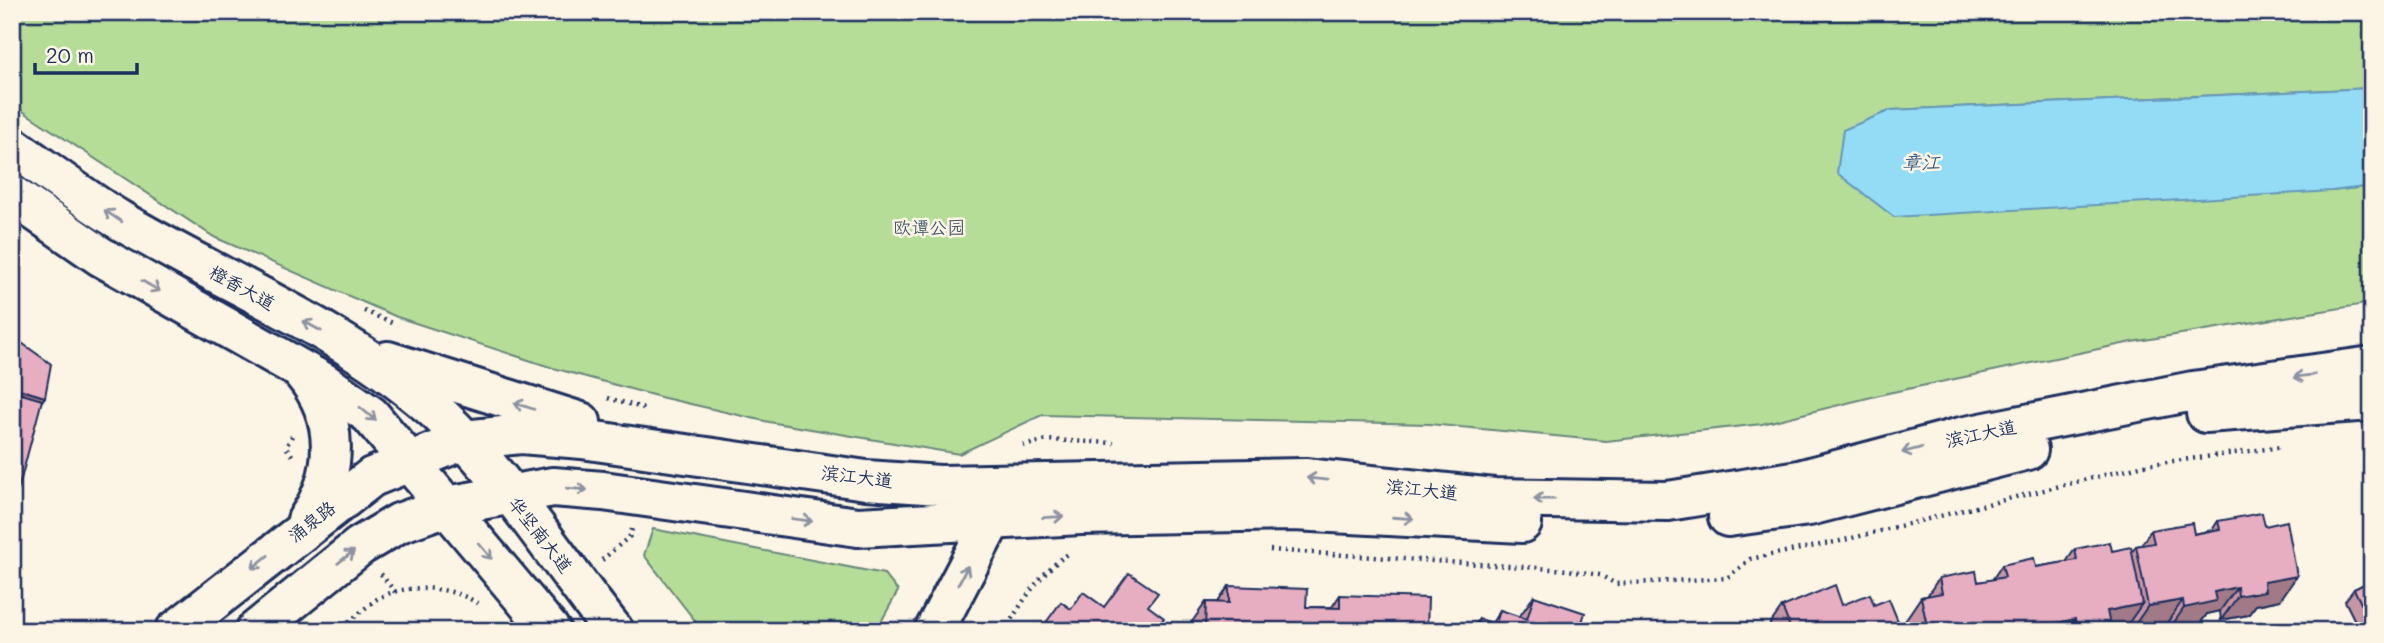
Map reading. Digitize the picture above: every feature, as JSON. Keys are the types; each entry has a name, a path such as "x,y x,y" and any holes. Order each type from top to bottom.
{"main road":[{"name":"橙香大道","path":"12,146 120,220 359,351 431,407 464,440"},
{"path":"12,195 100,256 299,369 370,415 411,460 551,631"},
{"path":"359,351 534,409 632,437 732,459"},
{"name":"滨江大道","path":"464,440 521,434 732,459 866,480 940,485 1305,478 1494,498 1668,501 1799,480 1961,437 2193,391 2372,366"},
{"path":"292,537 319,504 331,463 332,442 326,412 313,385 299,369"},
{"name":"滨江大道","path":"509,495 553,487 603,491 858,527 1294,511 1469,523 1667,526 1809,506 1959,465 2182,415 2372,401"},
{"name":"涌泉路","path":"175,631 372,477 464,440"},
{"name":"华坚南大道","path":"464,440 614,631"},
{"path":"254,631 360,546 399,523 447,506 509,495"},
{"path":"934,631 992,520"}],"path":[{"path":"352,305 398,325"},
{"path":"594,394 647,409"},
{"path":"1017,451 1025,444 1047,440 1115,443"},
{"path":"338,631 378,599 409,588 446,591 482,606"}],"green space":[{"name":"欧谭公园","path":"12,12 2372,12 2372,88 1891,110 2332,191 2372,186 2372,303 2132,342 1888,393 1762,424 1606,441 1429,424 1042,415 959,454 769,422 660,397 553,368 397,317 214,237 12,104"},
{"path":"653,529 884,574 898,591 876,631 703,631 644,555"}],"water":[{"name":"章江","path":"2372,88 2372,186 2332,191 1894,217 1837,173 1843,130 1891,110"}],"building":[{"path":"12,336 51,364 45,397 12,387"},
{"path":"12,391 42,400 12,513"},
{"path":"2262,513 2265,526 2287,521 2297,576 2264,582 2265,591 2238,596 2237,587 2214,592 2216,601 2184,608 2183,600 2148,606 2136,546 2154,543 2151,530 2192,523 2194,534 2220,529 2218,521"},
{"path":"2110,542 2112,551 2131,547 2142,604 2107,611 2110,625 2077,631 2075,619 2047,625 2048,631 1928,631 1921,597 1942,593 1939,578 1976,571 1978,582 2005,577 2002,565 2034,558 2036,567 2077,560 2075,549"},
{"path":"1129,573 1158,593 1148,606 1164,618 1155,631 1046,631 1042,628 1061,602 1071,609 1083,592 1104,607"},
{"path":"2372,580 2372,626 2354,589"},
{"path":"1835,585 1842,605 1870,594 1874,605 1889,599 1902,631 1782,631 1790,627 1782,607"},
{"path":"1229,586 1307,589 1306,607 1340,608 1340,595 1428,598 1427,631 1205,631 1206,602 1229,603"},
{"path":"1534,596 1585,613 1579,631 1475,631 1479,619 1496,624 1500,610 1527,619"}]}
